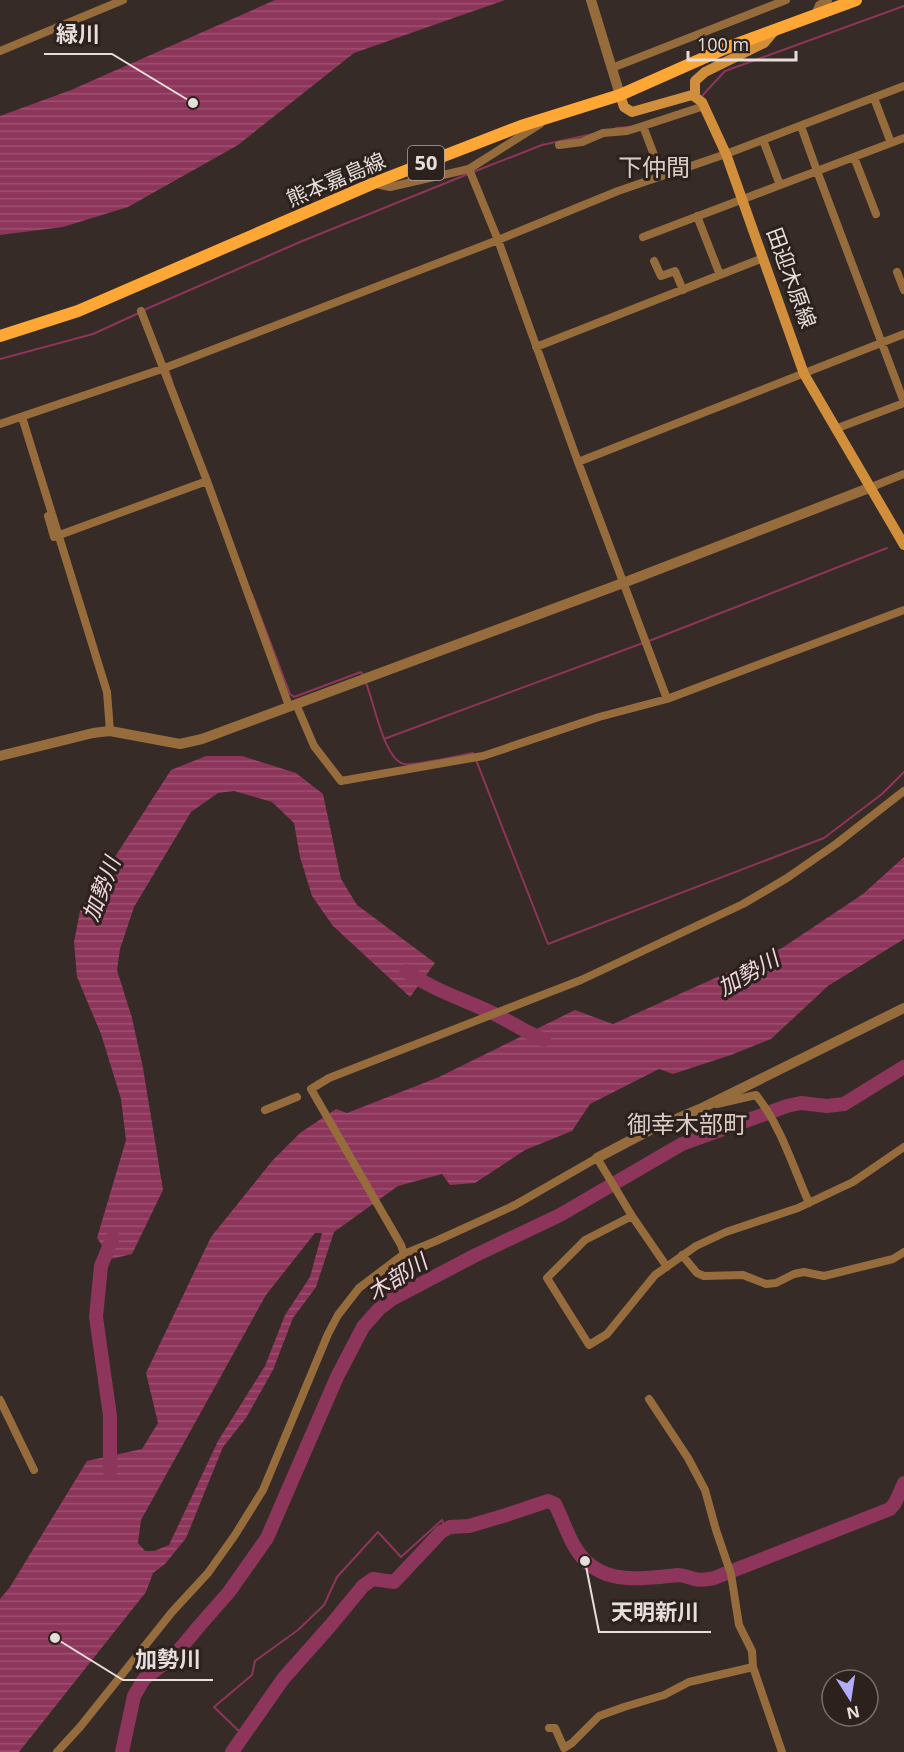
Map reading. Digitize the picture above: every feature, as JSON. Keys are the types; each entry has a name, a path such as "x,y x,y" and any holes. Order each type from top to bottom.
{"main road":[{"name":"熊本嘉島線","path":"0,336 78,311 374,183 856,0"},
{"path":"700,102 695,81 705,72 764,43 776,29"},
{"path":"618,91 624,107 632,112 692,95 700,102"},
{"name":"田迎木原線","path":"700,102 726,154 804,374 834,429 904,545"}],"street":[{"path":"0,51 123,0"},
{"path":"591,0 618,91"},
{"path":"618,66 786,0"},
{"path":"815,15 819,5 828,0"},
{"path":"0,424 162,369 498,240 618,191 726,154 904,86"},
{"path":"874,98 891,143"},
{"path":"559,145 582,142 603,133 627,131 700,102"},
{"path":"374,183 390,187 469,169 549,118"},
{"path":"643,126 662,176"},
{"path":"801,126 904,402 834,429"},
{"path":"643,237 904,138"},
{"path":"764,140 780,185"},
{"path":"854,157 876,214"},
{"path":"469,169 498,240 667,699"},
{"path":"697,216 720,275"},
{"path":"536,347 763,258"},
{"path":"654,261 661,276 675,271 683,290"},
{"path":"897,272 904,290"},
{"path":"141,311 293,705 314,746 341,781 483,756 599,717 667,699 904,610"},
{"path":"578,462 904,334"},
{"path":"22,417 54,537 207,481"},
{"path":"0,756 93,733 110,731 180,744 202,740 623,583 904,474"},
{"path":"59,535 107,692 110,731"},
{"path":"404,1254 401,1245 311,1089 329,1078 581,980 743,904 787,878 836,844 904,791"},
{"path":"57,1752 80,1727 172,1612 208,1573 235,1535 263,1490 338,1315 369,1279 404,1254 515,1205 650,1130 704,1107 904,1008"},
{"path":"704,1107 756,1095 776,1127 809,1203"},
{"path":"265,1110 297,1096"},
{"path":"632,1216 585,1240 548,1278 589,1345 607,1334 655,1275 696,1246 726,1232 809,1203 853,1182 904,1147"},
{"path":"597,1158 624,1204 667,1267"},
{"path":"682,1255 697,1273 704,1276 743,1275 766,1284 776,1283 804,1272 824,1276 893,1259 904,1252"},
{"path":"649,1399 688,1458 705,1490 731,1574 740,1625 752,1651 753,1667 782,1752"},
{"path":"0,1400 34,1470"},
{"path":"549,1728 555,1728 564,1748 572,1743 598,1716 664,1695 689,1682 753,1667"}],"water":[{"path":"275,0 505,0 354,53 238,145 128,207 63,227 0,235 0,116 71,90"},
{"path":"206,756 242,756 296,773 323,794 341,879 357,905 435,963 410,997 333,926 312,896 300,857 294,823 272,802 234,791 218,793 191,812 134,907 120,949 117,970 132,1018 143,1068 163,1190 132,1254 111,1259 97,1238 126,1140 121,1099 101,1034 77,977 74,942 80,911 171,770"},
{"path":"904,857 904,939 828,986 771,1039 673,1074 659,1069 590,1104 572,1131 525,1150 475,1183 450,1185 442,1174 398,1186 334,1232 316,1287 293,1318 273,1370 246,1418 223,1447 186,1538 165,1564 153,1573 146,1592 19,1752 0,1752 0,1599 10,1587 87,1461 142,1449 158,1423 146,1373 211,1237 272,1161 300,1133 336,1109 347,1113 439,1077 575,1010 613,1024 782,948 863,894","holes":["315,1233 322,1233 310,1277 285,1315 265,1366 218,1441 169,1545 154,1551 145,1551 138,1543 141,1520 266,1295"]},
{"path":"128,1697 138,1703 127,1752 116,1752"}],"waterway":[{"path":"701,97 725,71 904,6"},
{"path":"616,128 629,127"},
{"path":"473,172 542,145 593,134"},
{"path":"144,310 300,242 468,174"},
{"path":"0,359 93,334 139,313"},
{"path":"168,369 172,381"},
{"path":"649,641 887,548"},
{"path":"252,594 290,694 294,697 361,672 363,675"},
{"path":"384,739 643,643"},
{"path":"366,683 385,742 397,760 409,764 473,753 474,755"},
{"path":"476,760 548,944 824,838 882,794 904,772"},
{"name":"加勢川","path":"406,971 435,988 493,1013 544,1040"},
{"name":"木部川","path":"122,1752 134,1696 144,1679 174,1656 229,1592 267,1538 337,1377 363,1327 379,1309 392,1299 476,1255 560,1215 682,1144 787,1106 801,1103 827,1106 844,1104 904,1067"},
{"name":"加勢川","path":"110,1472 110,1416 96,1317 101,1266 113,1237"},
{"path":"232,1752 283,1679 363,1586 373,1579 394,1582 441,1532 450,1527 469,1526 548,1501 555,1504 572,1542 581,1557 592,1567 618,1577 647,1578 683,1575 704,1580 890,1509 904,1483"},
{"path":"243,1735 214,1707 252,1675 255,1661 298,1630 324,1605 337,1577 378,1532 401,1557 442,1520 447,1532"}],"place":[{"name":"緑川","path":"193,103"},
{"name":"天明新川","path":"585,1561"},
{"name":"加勢川","path":"55,1638"}],"district":[{"name":"下仲間","path":"654,168"},
{"name":"御幸木部町","path":"687,1125"}]}
